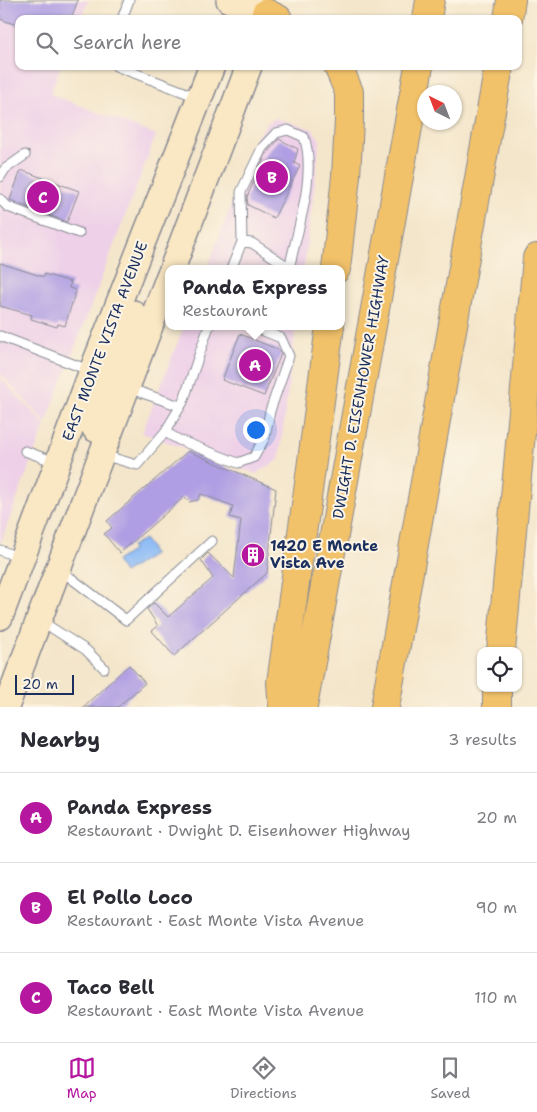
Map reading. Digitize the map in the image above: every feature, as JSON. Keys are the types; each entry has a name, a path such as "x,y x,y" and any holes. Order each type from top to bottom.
{"highway":[{"path":"428,15 430,0"},
{"path":"509,15 511,0"},
{"path":"336,265 346,176 349,121 348,92 340,70"},
{"name":"DWIGHT D. EISENHOWER HIGHWAY","path":"304,707 418,70"},
{"path":"385,707 498,70"},
{"path":"501,647 537,258"},
{"path":"284,707 280,683 310,481 329,330"},
{"path":"497,692 497,707"}],"main road":[{"path":"235,6 270,13"},
{"name":"EAST MONTE VISTA AVENUE","path":"0,617 11,554 58,463 92,371 210,70"},
{"path":"174,265 247,70"},
{"path":"127,388 117,372 118,352 150,268 150,224"},
{"path":"6,707 127,388 165,293"},
{"path":"82,506 79,482 80,467 106,395 100,378 92,371"}],"lane":[{"path":"123,15 129,0"},
{"path":"126,70 200,98"},
{"path":"233,265 242,242 240,192 262,148 276,133 288,130 304,137 309,150 305,203 291,265"},
{"path":"0,177 5,169 25,154"},
{"path":"0,199 8,207 79,233"},
{"path":"242,242 252,243 284,265"},
{"path":"102,454 137,465 165,432 183,402 208,330"},
{"path":"165,432 180,440 238,463 254,457 265,437 270,411 288,356 281,338 269,330"},
{"path":"0,336 92,371"},
{"path":"127,388 180,406"},
{"path":"25,451 58,463"},
{"path":"58,568 126,620 212,542"},
{"path":"39,620 86,650 104,668"}],"shaded area":[{"path":"0,0 88,0 82,15 15,15 15,70 59,70 50,94 156,135 46,423 0,373"},
{"path":"276,118 312,129 320,140 304,265 209,265 257,137 267,123"},
{"path":"182,330 295,330 279,460 256,474 142,433"},
{"path":"0,377 45,425 0,544"}],"water":[{"path":"144,539 151,548 153,555 124,573 116,561 133,550 131,546"}],"building":[{"path":"0,0 78,0 72,15 15,15 15,25 0,19"},
{"path":"279,139 298,149 294,163 300,166 274,218 248,205 247,197 266,154"},
{"path":"21,170 79,191 67,222 10,200"},
{"path":"0,263 44,277 44,274 71,282 69,288 76,290 65,326 58,324 57,327 31,319 32,315 0,306"},
{"path":"240,334 279,350 281,354 264,396 222,380"},
{"name":"1420 E Monte Vista Ave","path":"188,451 276,489 267,573 174,656 152,631 158,626 147,609 154,603 168,617 213,578 201,560 208,553 234,578 241,520 230,517 233,506 201,494 198,500 189,502 184,497 120,553 104,534 112,528 107,521"},
{"path":"129,665 145,683 118,707 83,707"}],"place":[{"name":"El Pollo Loco","path":"272,177"},
{"name":"Taco Bell","path":"43,197"},
{"name":"Panda Express","path":"255,365"},
{"name":"1420 E Monte Vista Ave","path":"253,555"}]}
